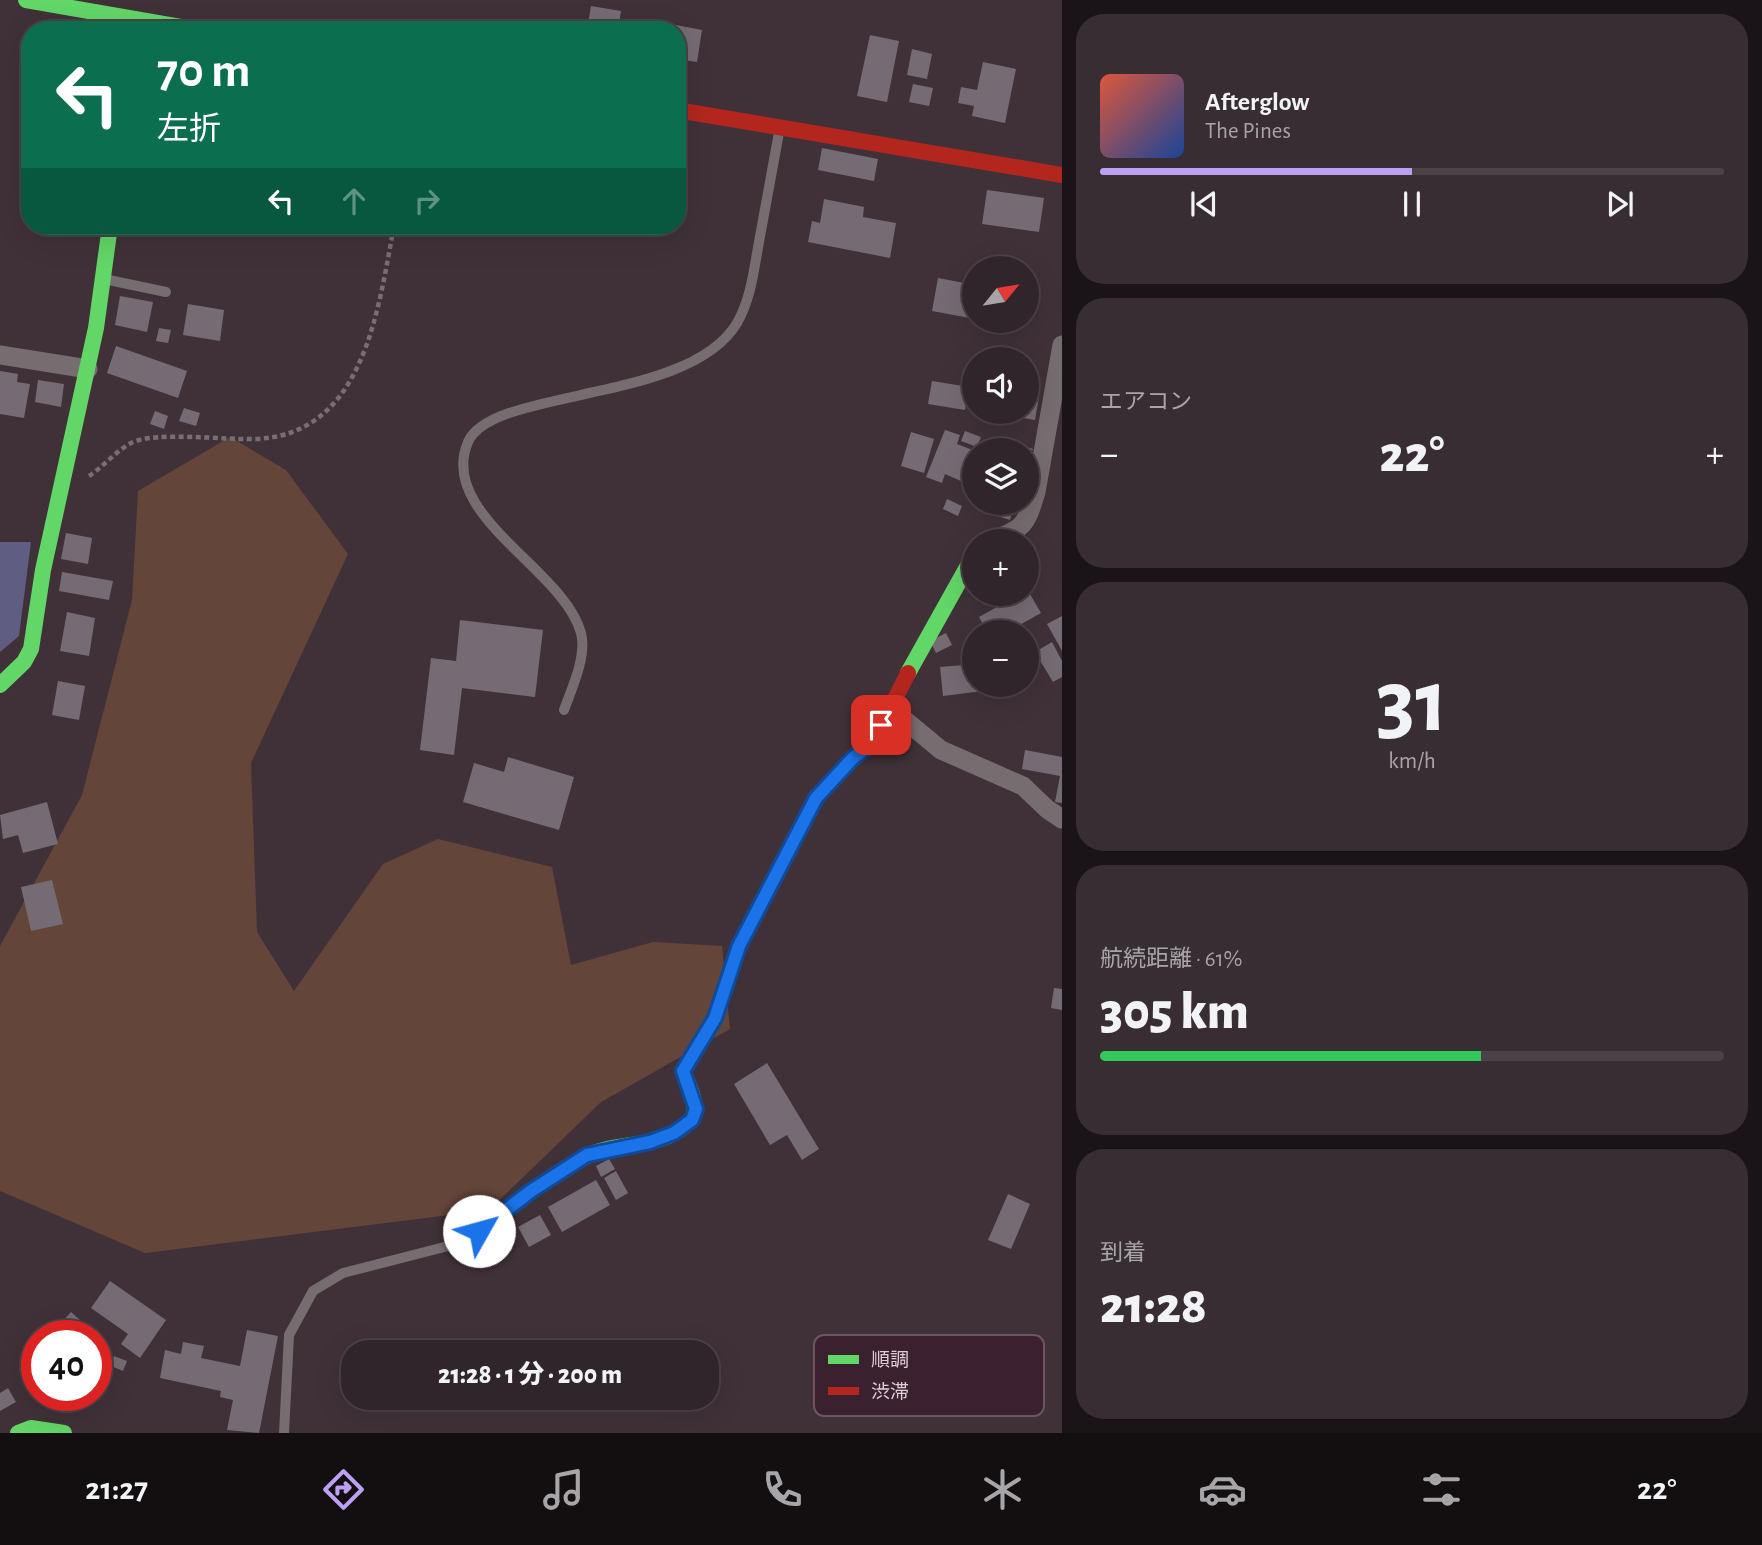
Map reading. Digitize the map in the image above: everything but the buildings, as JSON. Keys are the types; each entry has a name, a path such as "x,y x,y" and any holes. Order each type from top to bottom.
{"street":[{"path":"26,0 114,21"},
{"path":"686,111 1062,175"},
{"path":"0,685 24,662 31,649 50,534 88,369 109,235"},
{"path":"1018,529 1023,527 1030,513 1036,492 1062,345"},
{"path":"0,355 88,369"},
{"path":"479,1231 531,1191 587,1155 650,1142 674,1133 692,1120 696,1109 683,1071 715,1018 739,946 816,798 853,758 873,743 889,707 962,576"},
{"path":"889,707 941,750 1023,786 1062,819"},
{"path":"18,1433 31,1428 64,1433"}],"lane":[{"path":"564,710 580,658 582,636 573,614 557,593 489,522 474,501 464,479 463,460 469,440 479,428 493,421 568,397 667,374 694,362 718,345 736,324 749,296 780,127"},
{"path":"104,279 166,292"},
{"path":"284,1433 289,1335 313,1291 343,1273 456,1244 479,1231"}],"path":[{"path":"88,478 132,443 163,438 257,439 290,433 324,415 360,366 372,336 392,235"}],"shaded area":[{"path":"230,437 286,470 348,554 251,763 257,932 294,991 383,864 438,839 552,867 571,965 653,942 722,946 730,1029 601,1102 489,1210 145,1253 0,1191 0,946 82,795 132,600 138,491"},
{"path":"0,542 31,542 19,636 0,652"}],"traffic: fast":[{"path":"26,0 146,21"},
{"path":"0,685 24,662 31,649 43,570 96,328 109,235"},
{"path":"908,673 962,576"},
{"path":"479,1231 544,1182 585,1157 611,1148 666,1137 690,1121 695,1110 683,1071 702,1039"},
{"path":"18,1433 31,1428 64,1433"}],"traffic: jam":[{"path":"686,112 1062,175"},
{"path":"702,1039 715,1018 739,946 816,798 853,758 873,743 908,673"}],"route":[{"path":"479,1231 531,1191 587,1155 650,1142 674,1133 692,1120 696,1109 683,1071 715,1018 739,946 816,798 853,758 873,743 881,725"}]}
